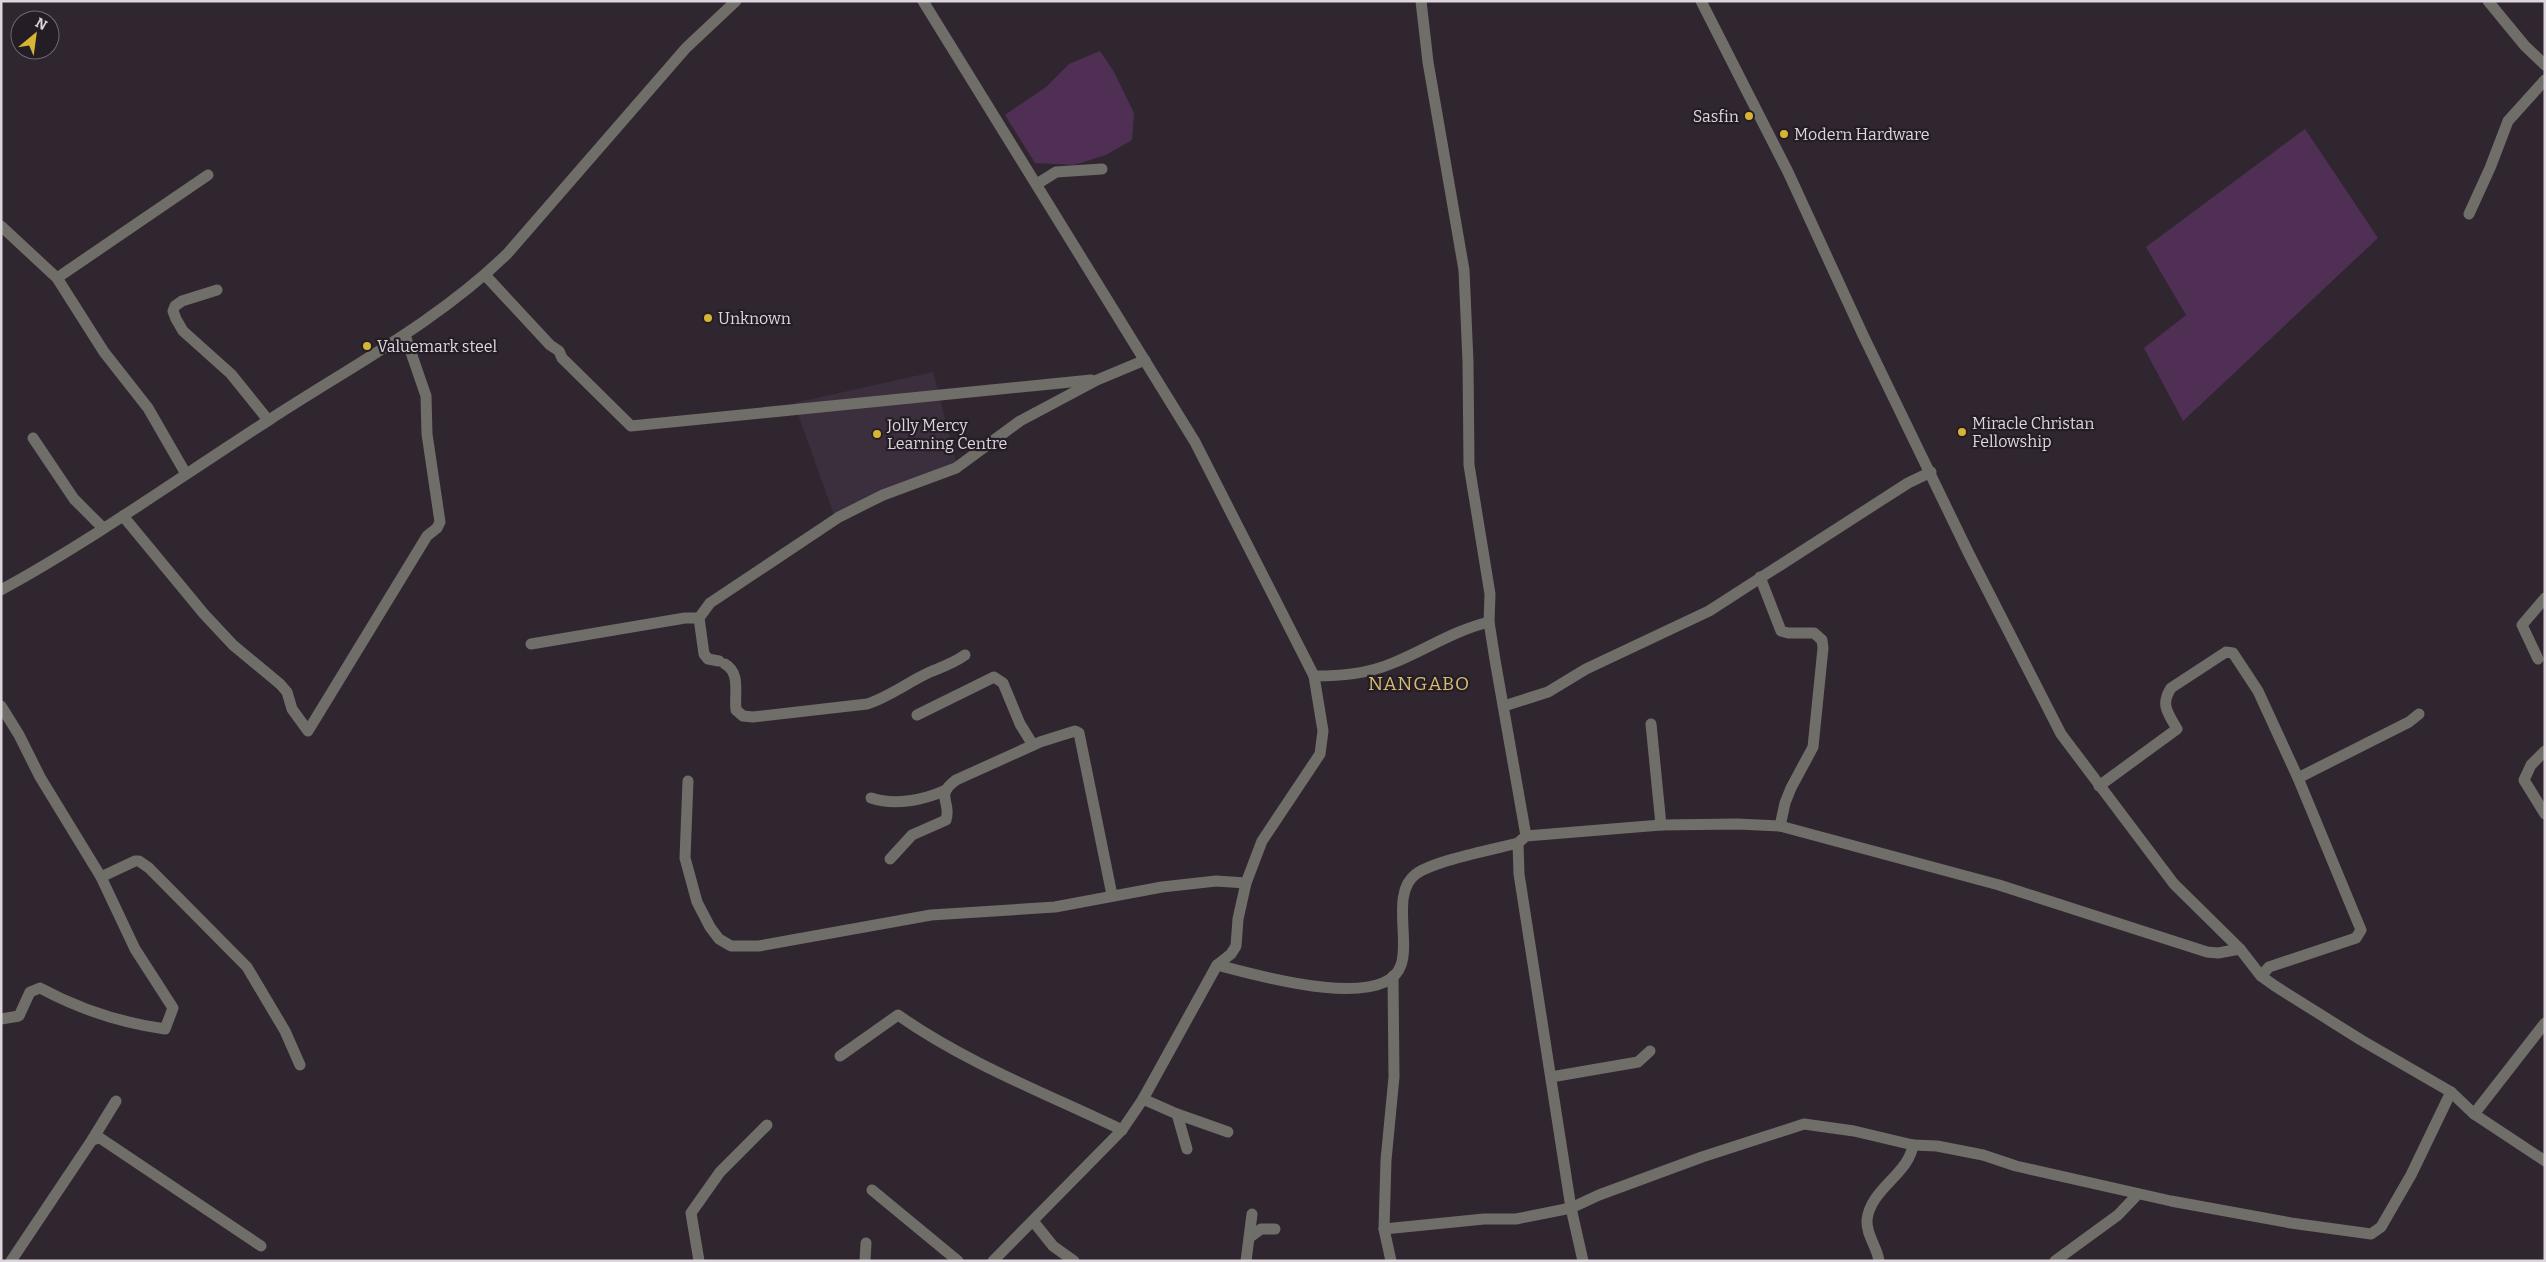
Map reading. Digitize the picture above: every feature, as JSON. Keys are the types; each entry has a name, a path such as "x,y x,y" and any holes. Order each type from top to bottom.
{"street":[{"path":"1,590 43,567 102,527 124,516 268,420 405,335 485,275 525,234 686,48 736,1"},
{"path":"923,1 1195,442 1314,676 1323,731 1320,754 1262,841 1246,883 1238,919 1236,946 1232,954 1217,965 1143,1099 1122,1130 993,1261"},
{"path":"1421,1 1428,62 1464,270 1468,362 1469,464 1490,594 1489,622 1504,706 1522,839 1519,874 1571,1208 1583,1261"},
{"path":"1701,1 1788,172 1863,336 2061,734 2098,786 2174,884 2240,949 2261,976 2361,1040 2451,1092 2474,1114 2545,1161"},
{"path":"2488,1 2525,46 2545,65"},
{"path":"2469,214 2490,168 2508,121 2545,80"},
{"path":"1037,184 1056,172 1102,169"},
{"path":"57,278 208,175"},
{"path":"1,226 57,278 104,352 148,408 186,474"},
{"path":"485,275 550,345 559,351 562,358 631,426 1097,380"},
{"path":"217,290 182,301 175,306 173,311 176,319 183,331 230,374 268,420"},
{"path":"124,516 204,614 233,645 287,692 292,709 308,731 427,536 437,528 440,522 428,440 426,396 405,335"},
{"path":"965,655 954,663 929,673 882,699 866,704 754,717 743,716 736,710 734,675 730,666 708,659 704,654 699,618 710,603 839,517 883,495 956,468 1020,421 1097,380 1145,360"},
{"path":"33,438 74,499 102,527"},
{"path":"1504,706 1548,692 1586,669 1709,611 1908,483 1931,472"},
{"path":"1760,577 1781,631 1788,633 1814,633 1822,640 1823,648 1813,747 1785,803 1780,826"},
{"path":"2538,659 2522,625 2545,598"},
{"path":"531,644 685,618 699,618"},
{"path":"1314,676 1348,676 1369,671 1393,663 1467,629 1489,622"},
{"path":"2098,786 2177,730 2164,706 2165,697 2171,688 2226,652 2233,653 2258,691 2298,778 2361,930 2356,938 2269,967 2261,976"},
{"path":"917,715 994,678 1003,682 1020,724 1033,745"},
{"path":"1,706 40,777 101,877 135,949 173,1008 165,1029 146,1027 98,1013 40,988 30,992 19,1016 1,1019"},
{"path":"2298,778 2408,722 2419,714"},
{"path":"1652,724 1661,825"},
{"path":"871,798 884,801 909,801 922,798 946,790 956,780 1033,745 1065,732 1074,731 1078,734 1112,895"},
{"path":"2545,751 2531,765 2524,780 2545,814"},
{"path":"688,781 685,858 690,881 710,927 719,939 731,946 759,946 930,915 1055,907 1112,895 1216,881 1246,883"},
{"path":"890,859 912,835 946,820 948,814 944,794 946,790"},
{"path":"1217,965 1275,981 1345,989 1374,987 1393,976 1401,966 1404,891 1410,880 1417,873 1522,839 1661,825 1737,824 1780,826 1999,885 2206,952 2218,953 2240,949"},
{"path":"101,877 135,861 139,861 149,868 247,967 285,1031 300,1065"},
{"path":"1391,1261 1384,1229 1386,1160 1394,1077 1393,976"},
{"path":"840,1056 898,1015 924,1034 1122,1130"},
{"path":"2474,1114 2545,1023"},
{"path":"1551,1077 1638,1062 1650,1051"},
{"path":"1384,1229 1516,1219 1571,1208 1702,1158 1804,1124 1854,1131 1913,1145 1937,1146 1983,1155 2016,1166 2138,1194 2291,1223 2371,1234 2381,1227 2411,1175 2451,1092"},
{"path":"1143,1099 1177,1114 1228,1132"},
{"path":"11,1261 116,1101"},
{"path":"1177,1114 1187,1149"},
{"path":"699,1261 691,1213 720,1172 767,1126"},
{"path":"92,1140 100,1138 108,1142 261,1246"},
{"path":"1875,1259 1868,1234 1867,1219 1881,1192 1911,1154 1913,1145"},
{"path":"872,1190 958,1261"},
{"path":"2055,1261 2118,1215 2138,1194"},
{"path":"1246,1261 1252,1214"},
{"path":"1033,1221 1053,1246 1074,1261"},
{"path":"1250,1237 1262,1229 1275,1229"},
{"path":"865,1261 866,1243"}],"shaded area":[{"path":"1100,51 1114,72 1134,113 1132,140 1106,155 1074,165 1035,163 1005,115 1046,87 1069,64"},
{"path":"2305,129 2378,238 2183,421 2144,348 2186,315 2146,247"},
{"name":"Jolly Mercy Learning Centre","path":"933,372 957,465 835,518 794,403"}],"place":[{"name":"Sasfin","path":"1749,116"},
{"name":"Modern Hardware","path":"1784,134"},
{"name":"Unknown","path":"708,318"},
{"name":"Valuemark steel","path":"367,346"},
{"name":"Miracle Christan Fellowship","path":"1962,432"},
{"name":"Jolly Mercy Learning Centre","path":"877,434"}],"district":[{"name":"NANGABO","path":"1419,683"}]}
